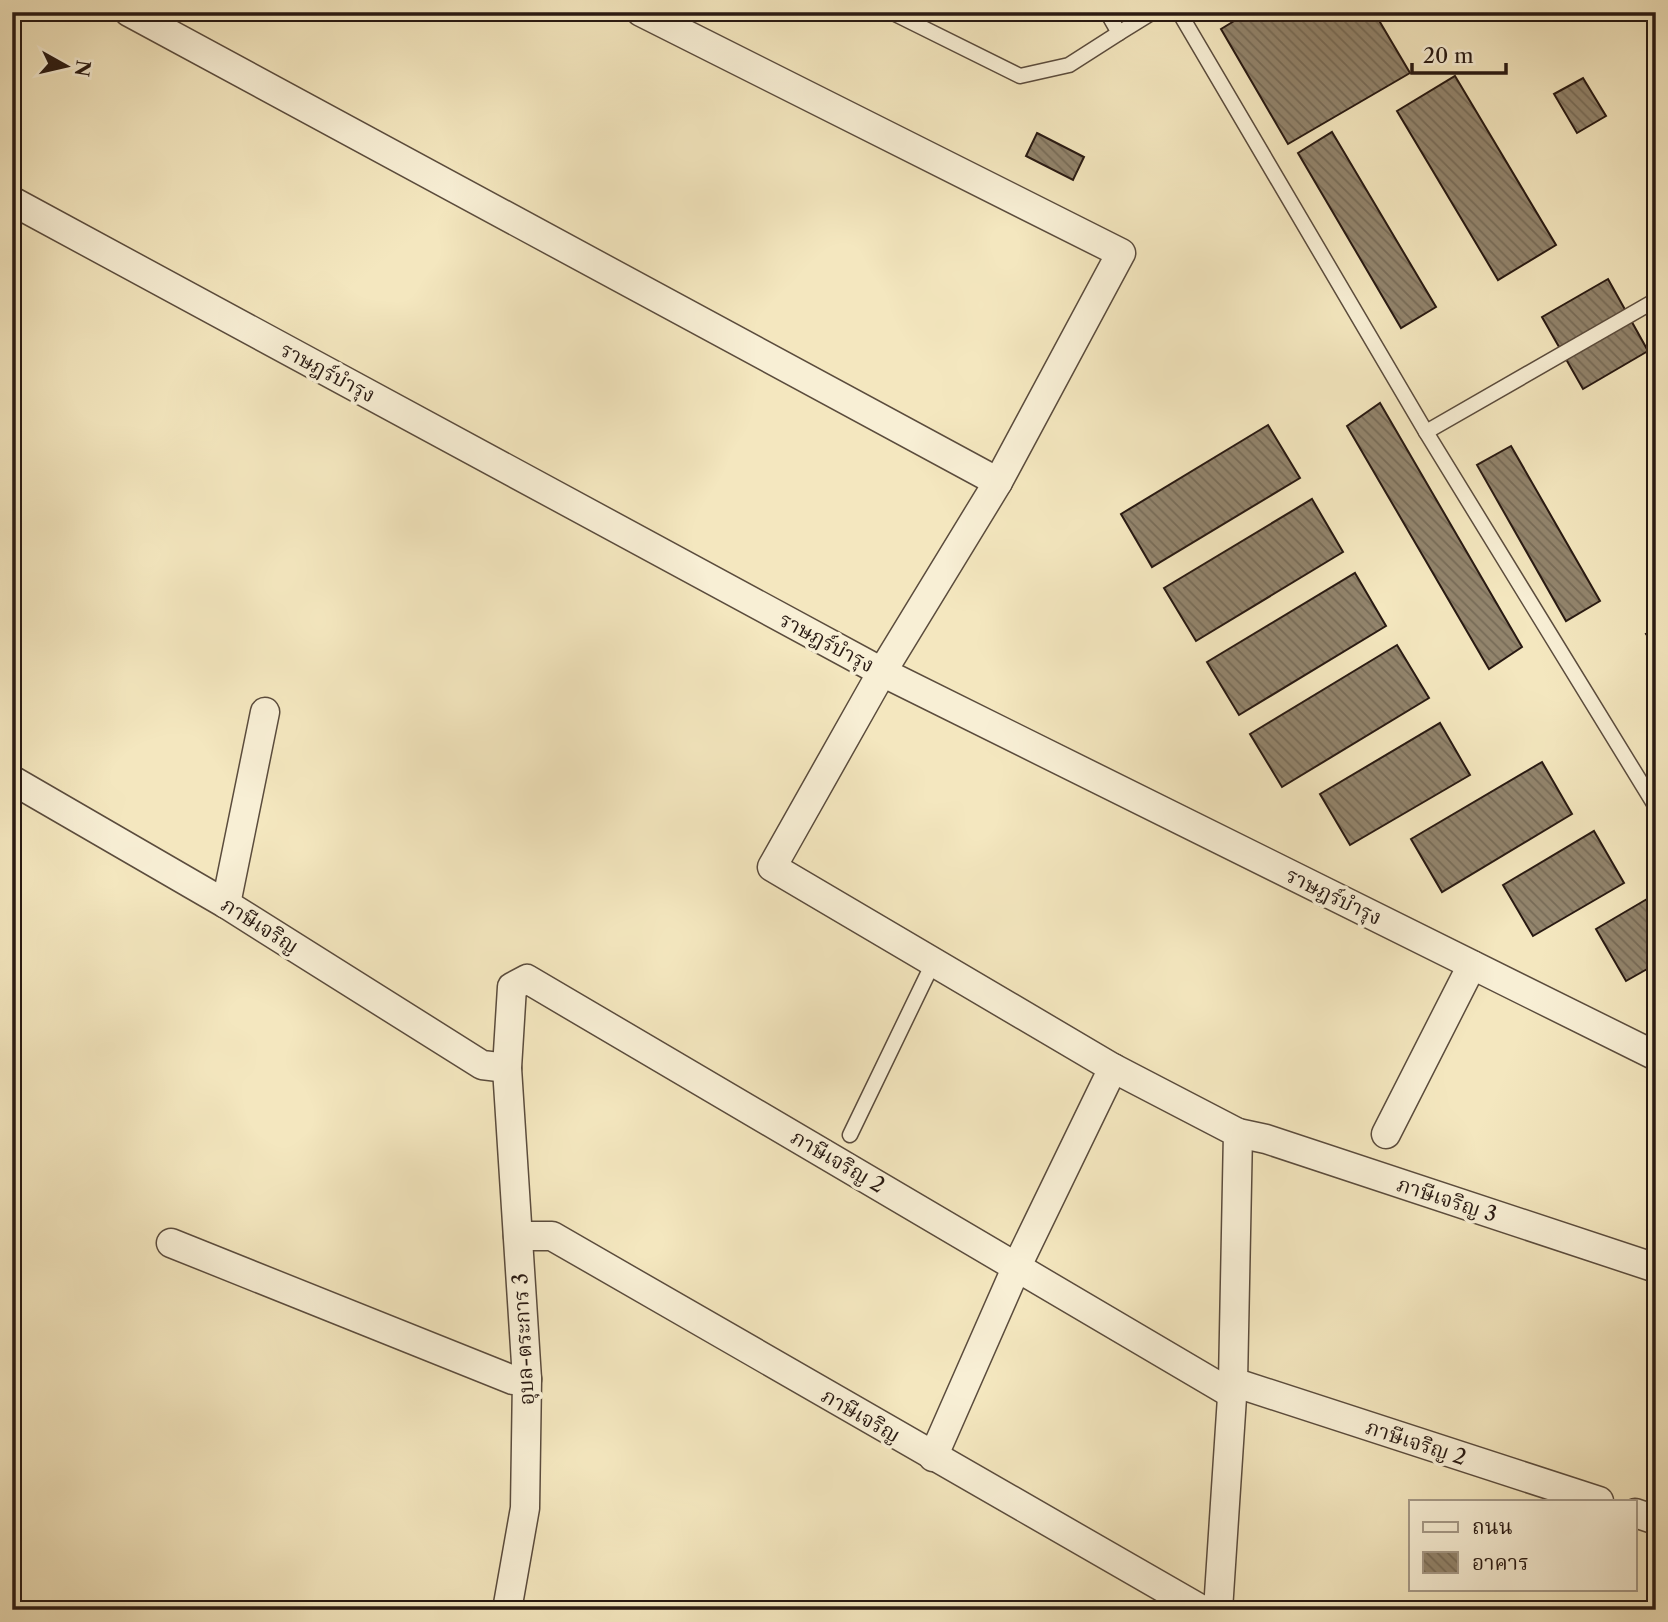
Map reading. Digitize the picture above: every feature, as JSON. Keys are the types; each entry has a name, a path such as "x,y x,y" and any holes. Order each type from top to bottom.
{"street":[{"path":"129,12 998,482"},
{"path":"641,12 1121,253 998,482 882,672"},
{"name":"ราษฎร์บำรุง","path":"12,201 882,672 1656,1056"},
{"name":"ภาษีเจริญ 3","path":"882,672 772,867 1113,1069 1238,1133 1656,1268"},
{"path":"226,904 265,712"},
{"name":"ภาษีเจริญ","path":"12,780 226,904 482,1065 507,1068"},
{"path":"1386,1134 1472,965"},
{"name":"ภาษีเจริญ 2","path":"507,1068 512,987 527,979 1017,1266 1232,1388 1596,1500"},
{"name":"อุบล-ตระการ 3","path":"507,1068 527,1379 525,1508 507,1610"},
{"path":"933,1457 1017,1266 1113,1069"},
{"path":"1218,1610 1232,1388 1238,1133"},
{"name":"ภาษีเจริญ","path":"518,1236 552,1236 1202,1610"},
{"path":"171,1243 513,1380 527,1379"},
{"path":"1636,1513 1656,1520"}],"lane":[{"path":"891,12 1020,76 1069,65 1153,12"},
{"path":"1107,12 1119,33"},
{"path":"1179,12 1426,432 1656,807"},
{"path":"1426,432 1656,300"},
{"path":"850,1135 934,961"}],"building":[{"path":"1249,12 1374,12 1410,73 1288,144 1221,29"},
{"path":"1455,76 1556,245 1498,280 1397,111"},
{"path":"1583,78 1606,116 1577,133 1554,94"},
{"path":"1332,132 1436,307 1401,328 1298,153"},
{"path":"1037,133 1084,157 1073,180 1026,156"},
{"path":"1608,279 1648,351 1583,389 1542,317"},
{"path":"1380,403 1522,647 1489,669 1347,426"},
{"path":"1268,425 1300,478 1152,567 1121,514"},
{"path":"1511,446 1600,601 1566,621 1477,465"},
{"path":"1312,499 1343,552 1196,641 1164,588"},
{"path":"1355,573 1386,626 1239,715 1207,662"},
{"path":"1656,629 1656,649 1646,634"},
{"path":"1397,645 1429,698 1282,787 1250,734"},
{"path":"1440,723 1470,775 1350,845 1320,794"},
{"path":"1542,762 1572,814 1442,892 1411,839"},
{"path":"1594,831 1624,883 1533,936 1503,885"},
{"path":"1647,899 1656,914 1656,964 1626,981 1596,929"}]}
